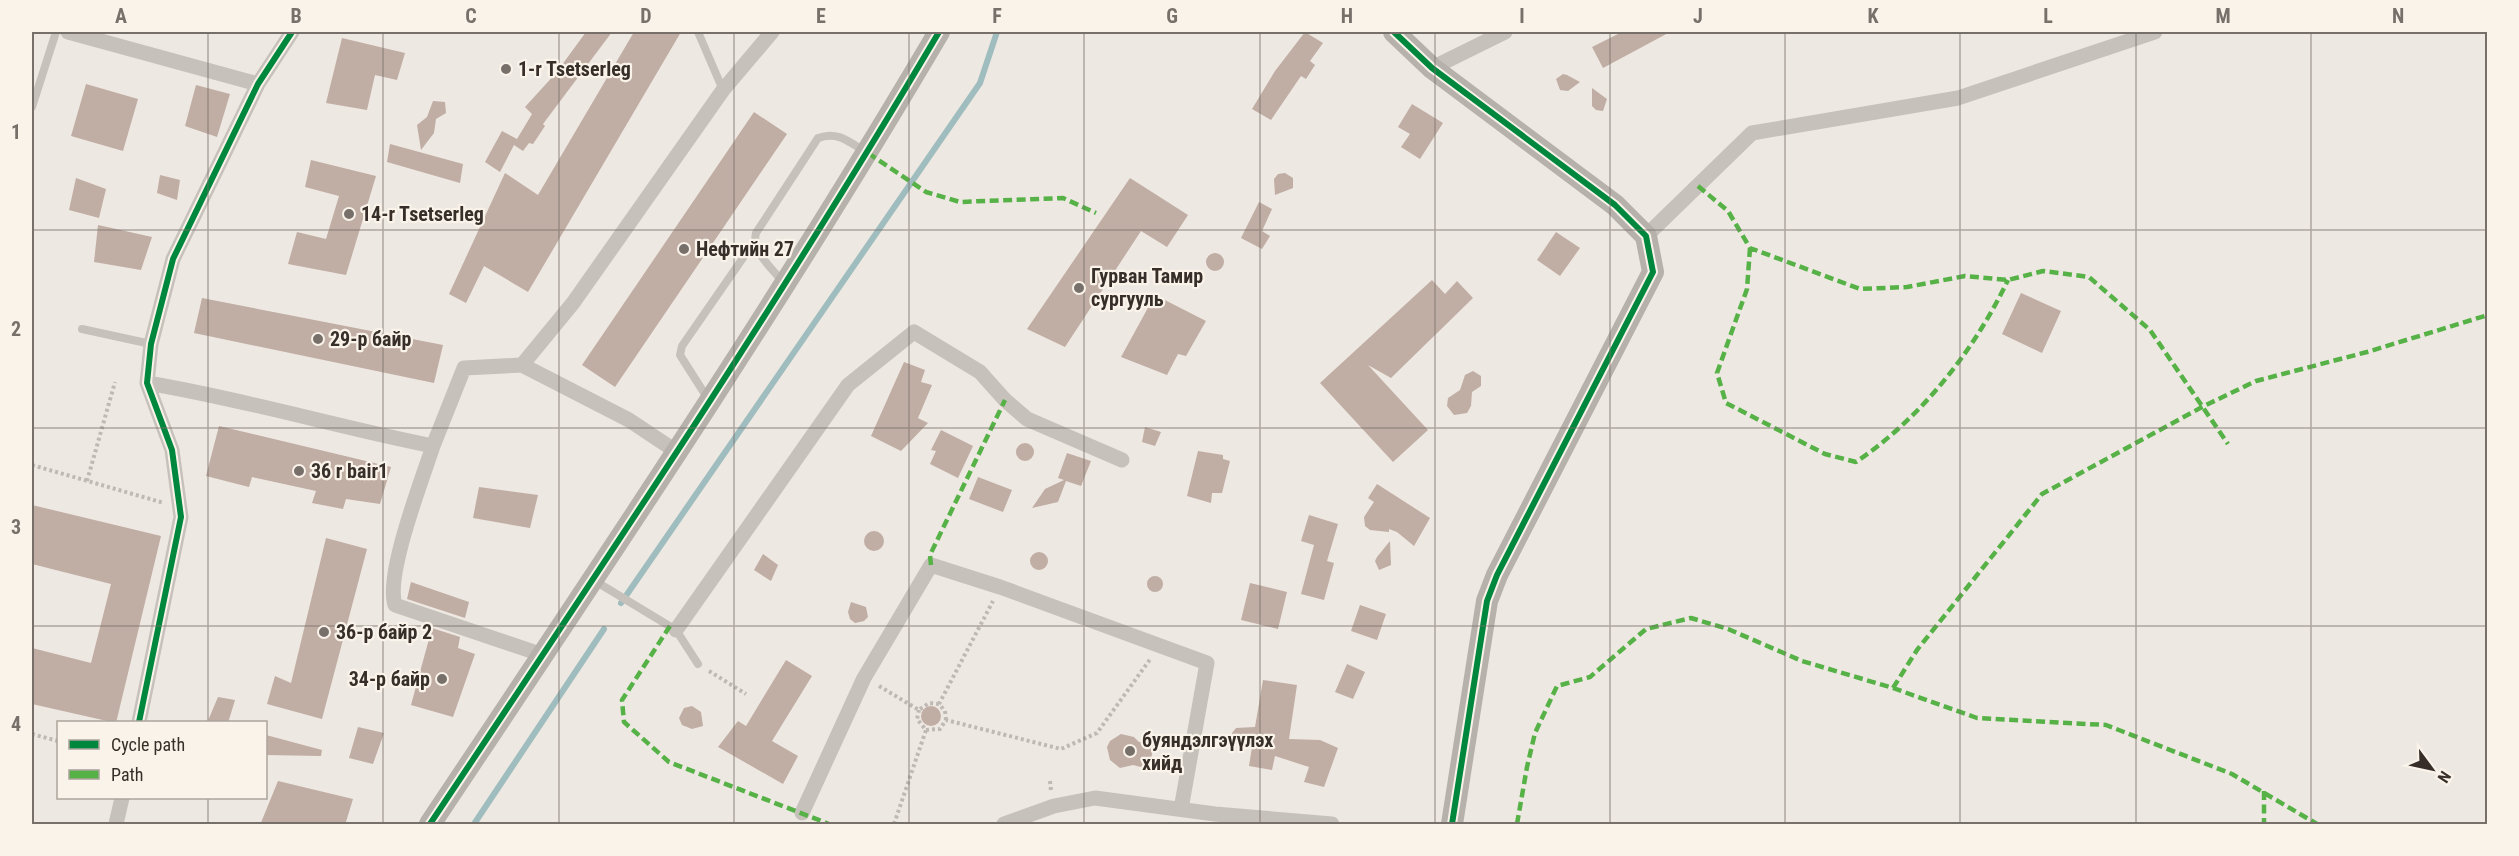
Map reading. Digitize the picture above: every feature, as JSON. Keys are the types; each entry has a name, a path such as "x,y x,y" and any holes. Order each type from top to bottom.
{"street":[{"path":"68,32 258,84"},
{"path":"139,721 181,517 172,450 147,383 151,344 174,259 258,84 292,32"},
{"path":"522,365 573,303 723,90 772,32"},
{"path":"430,825 543,655 603,586 677,452 868,153 939,32"},
{"path":"1394,32 1432,68 1615,205 1646,236 1653,272 1553,471 1497,574 1488,601 1452,825"},
{"path":"1432,68 1505,32"},
{"path":"1646,236 1752,134 1958,98 2155,32"},
{"path":"676,630 848,386 914,332 981,372 1005,400 1027,419 1122,460"},
{"path":"543,655 395,605 392,594 405,537 433,446 464,368 522,365 629,420 677,452"},
{"path":"147,383 228,397 369,433 433,446"},
{"path":"802,813 864,678 931,565 1000,587 1207,663 1181,809"},
{"path":"1004,825 1054,806 1095,798 1332,825"},
{"path":"116,825 122,799"}],"lane":[{"path":"32,107 56,32"},
{"path":"698,32 723,90"},
{"path":"709,402 680,355 682,346 754,242 756,233 818,138 829,134 840,136 868,153"},
{"path":"754,242 784,284"},
{"path":"82,329 151,344"},
{"path":"603,586 676,630 698,664"}],"path":[{"path":"87,481 115,382"},
{"path":"32,465 179,507"},
{"path":"939,704 1000,587"},
{"path":"946,720 1060,749 1096,733 1160,645"},
{"path":"698,664 746,694"},
{"path":"864,678 919,710"},
{"path":"929,703 939,704 945,711 946,720 940,729 926,730 917,719 919,710 929,703"},
{"path":"894,825 926,730"},
{"path":"32,734 57,741"}],"building":[{"path":"586,32 612,32 543,124 545,126 533,144 529,143 523,151 514,145 500,172 485,162 502,131 517,139 532,114 525,107 556,73"},
{"path":"634,32 681,32 528,292 484,266 466,303 449,294 505,173 538,195"},
{"path":"1305,32 1323,43 1310,61 1315,65 1306,79 1301,76 1271,120 1252,109 1275,71"},
{"path":"1622,32 1670,32 1603,68 1592,47"},
{"path":"342,38 405,53 397,80 375,75 367,110 326,103"},
{"path":"1563,74 1580,82 1568,91 1560,90 1556,79"},
{"path":"86,84 138,99 123,151 71,136"},
{"path":"196,85 230,94 217,137 185,126"},
{"path":"1592,88 1607,99 1603,111 1596,110 1592,106"},
{"path":"433,101 445,102 446,113 436,119 434,133 421,150 417,125 427,117"},
{"path":"1412,104 1443,123 1420,159 1401,147 1410,134 1398,127"},
{"name":"Нефтийн 27","path":"754,112 787,134 615,387 582,365"},
{"path":"390,144 463,164 460,183 387,162"},
{"name":"14-r Tsetserleg","path":"311,160 376,176 346,275 288,264 297,232 326,239 339,196 305,187"},
{"path":"1285,173 1293,178 1293,188 1275,195 1274,179 1278,174"},
{"path":"160,175 180,180 177,200 157,193"},
{"path":"76,178 106,189 99,218 69,210"},
{"name":"Гурван Тамир сургууль","path":"1130,178 1188,215 1167,247 1141,231 1065,347 1027,329"},
{"path":"1259,202 1272,209 1262,231 1270,236 1262,249 1241,238"},
{"path":"98,225 152,237 141,270 94,262"},
{"path":"1556,232 1580,248 1560,276 1537,260"},
{"path":"1211,253 1219,253 1224,258 1222,269 1211,271 1206,266 1206,258"},
{"path":"1432,280 1445,294 1457,281 1473,298 1391,378 1368,365 1428,430 1393,462 1320,383"},
{"path":"2021,293 2061,311 2042,353 2002,334"},
{"path":"1155,295 1206,321 1186,356 1178,354 1167,375 1121,357"},
{"name":"29-р байр","path":"202,298 443,345 434,383 194,333"},
{"path":"904,362 925,370 921,382 932,385 918,418 928,423 901,451 871,436"},
{"path":"1473,371 1481,376 1481,386 1472,392 1471,406 1467,413 1454,415 1447,406 1448,398 1460,390 1465,375"},
{"name":"36 r bair1","path":"219,426 391,467 380,504 346,499 343,509 312,503 316,491 252,477 249,487 206,476"},
{"path":"1145,427 1161,432 1155,446 1142,442"},
{"path":"941,430 973,446 958,478 930,464 936,451 931,450"},
{"path":"1025,443 1031,446 1034,452 1031,458 1025,461 1019,458 1016,452 1019,446"},
{"path":"1198,451 1223,455 1223,459 1230,461 1222,493 1212,493 1211,503 1187,496"},
{"path":"1067,453 1091,461 1081,486 1066,481 1058,502 1032,508 1045,489 1064,480 1058,478"},
{"path":"978,477 1012,490 1003,512 969,499"},
{"path":"1377,484 1430,518 1414,546 1397,532 1389,529 1389,532 1370,530 1365,526 1364,517 1374,502 1368,498"},
{"path":"479,487 538,495 530,528 473,518"},
{"path":"32,505 161,536 116,721 107,721 32,704 32,648 91,663 111,584 32,564"},
{"path":"1309,515 1338,524 1327,561 1334,563 1324,600 1301,594 1314,545 1301,541"},
{"path":"874,531 881,534 884,541 881,548 874,551 867,548 864,541 867,534"},
{"name":"36-р байр 2","path":"326,538 367,549 322,719 267,704 275,676 291,683"},
{"path":"1390,541 1391,565 1379,570 1375,561"},
{"path":"1039,552 1045,555 1048,561 1045,567 1039,570 1033,567 1030,561 1033,555"},
{"path":"763,554 778,565 771,581 754,570"},
{"path":"1155,576 1161,578 1163,584 1161,590 1155,592 1149,590 1147,584 1149,578"},
{"path":"411,582 469,602 465,618 407,599"},
{"path":"1250,583 1287,592 1278,629 1241,620"},
{"path":"851,602 866,607 868,617 864,621 855,623 850,619 848,612"},
{"path":"1360,605 1386,614 1377,640 1351,631"},
{"name":"34-р байр","path":"432,628 460,637 458,648 475,654 453,717 411,705"},
{"path":"786,660 812,676 772,741 798,756 783,784 718,747 738,721 746,726"},
{"path":"1347,664 1365,672 1353,699 1335,692"},
{"path":"1263,680 1297,685 1289,739 1320,740 1338,748 1324,787 1304,782 1309,767 1275,756 1272,770 1249,766 1252,747 1238,745 1233,741 1232,733 1236,728 1255,727"},
{"path":"218,697 235,700 229,721 208,721"},
{"path":"692,706 701,712 703,726 692,729 682,725 679,718 684,708"},
{"path":"931,706 938,709 941,716 938,723 931,726 924,723 921,716 924,709"},
{"path":"358,727 384,733 373,764 349,758"},
{"name":"буяндэлгэүүлэх хийд","path":"1121,734 1134,737 1139,742 1154,744 1149,769 1133,765 1120,768 1110,760 1107,747 1110,741"},
{"path":"267,735 322,750 321,756 267,755"},
{"path":"278,781 353,799 345,825 260,825"}],"waterway":[{"path":"621,603 980,83 997,32"},
{"path":"474,824 604,629"}],"marked path":[{"path":"868,153 926,192 960,202 1063,198 1096,213"},
{"path":"1698,186 1728,211 1750,248 1860,289 1907,287 1965,276 2008,280 2043,271 2089,277 2150,330 2228,444"},
{"path":"1750,248 1747,289 1717,373 1726,403 1825,454 1856,462 1902,425 1944,381 1979,332 2008,280"},
{"path":"1893,688 1917,650 2042,494 2204,406 2256,381 2367,352 2488,315"},
{"path":"931,565 930,555 1005,400"},
{"path":"1517,824 1535,733 1557,686 1590,677 1646,629 1691,618 1728,629 1802,661 1893,688 1977,718 2106,725 2232,774 2317,824"},
{"path":"670,626 622,700 624,722 669,762 829,824"},
{"path":"2264,791 2264,824"}],"cycle path":[{"path":"139,721 181,517 172,450 147,383 151,344 173,259 258,84 292,32"},
{"path":"430,824 626,530 754,332 879,133 939,32"},
{"path":"1394,32 1432,68 1615,205 1646,236 1653,272 1497,575 1487,601 1452,824"}],"place":[{"name":"1-r Tsetserleg","path":"506,69"},
{"name":"14-r Tsetserleg","path":"349,214"},
{"name":"Нефтийн 27","path":"684,249"},
{"name":"Гурван Тамир сургууль","path":"1079,288"},
{"name":"29-р байр","path":"318,339"},
{"name":"36 r bair1","path":"299,471"},
{"name":"36-р байр 2","path":"324,632"},
{"name":"34-р байр","path":"442,679"},
{"name":"буяндэлгэүүлэх хийд","path":"1130,751"}]}
